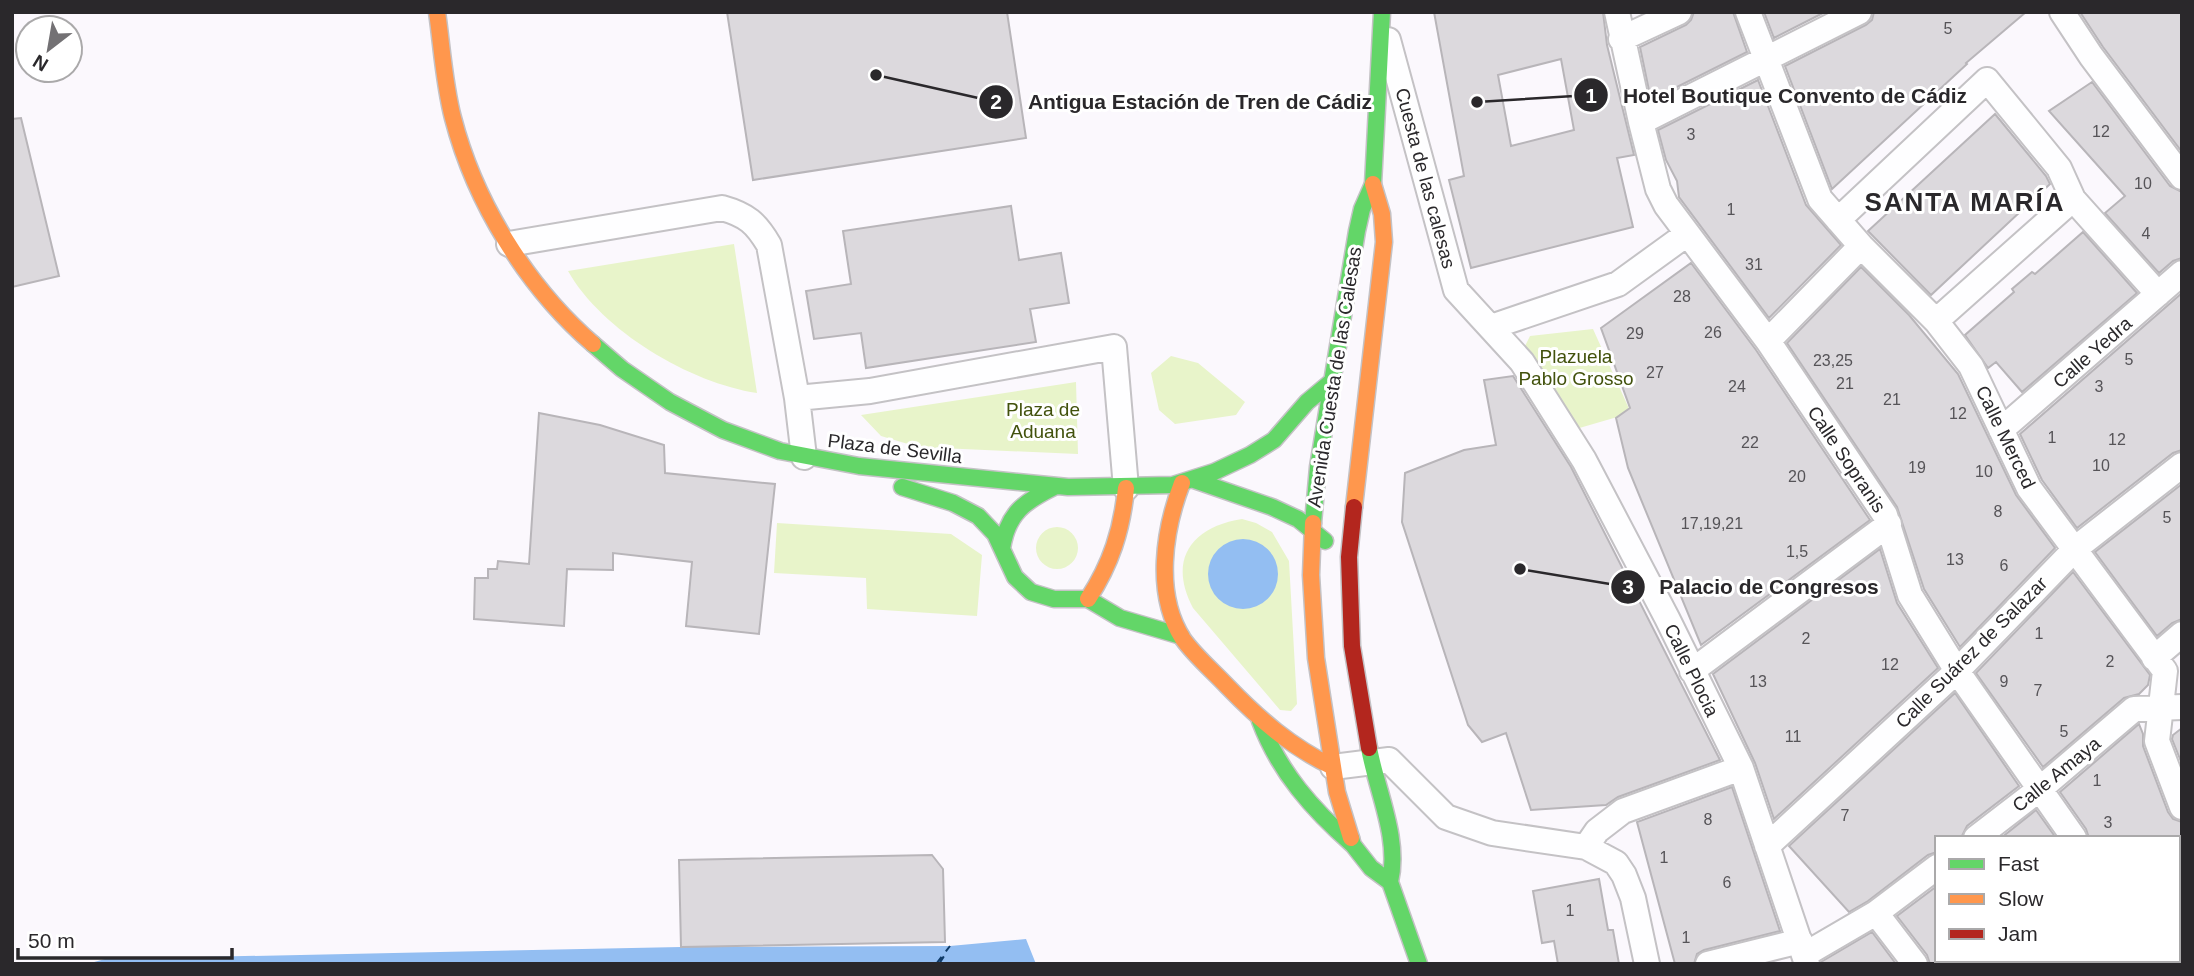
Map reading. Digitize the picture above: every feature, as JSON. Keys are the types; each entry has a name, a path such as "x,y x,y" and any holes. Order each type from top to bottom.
{"main road":[{"path":"437,12 456,129 482,198 528,275 564,318 595,348 646,388 681,410 729,433 810,458"},
{"name":"Avenida Cuesta de las Calesas","path":"1382,15 1373,184 1382,214 1384,242 1349,556 1352,646 1372,763 1392,843 1394,864 1390,882"},
{"name":"Avenida Cuesta de las Calesas","path":"1332,557 1326,542 1312,529 1331,382 1357,231 1362,209 1373,184"},
{"name":"Plaza de Sevilla","path":"810,458 1056,486 1126,488 1188,481 1267,445 1282,434 1305,403 1331,382"},
{"name":"Plaza de Sevilla","path":"810,458 847,477 927,493 957,505 989,525 1011,572 1029,591 1056,600 1088,599 1129,622 1181,636"},
{"path":"1188,481 1169,524 1165,557 1168,596 1181,636 1260,721 1286,742 1333,767"},
{"name":"Plaza de Sevilla","path":"1188,481 1272,507 1312,529"},
{"name":"Plaza de Sevilla","path":"1002,549 1006,527 1017,509 1026,501 1056,486"},
{"path":"1088,599 1113,558 1124,522 1126,488"},
{"path":"1312,529 1311,588 1316,658 1337,792 1353,845"},
{"name":"Avenida Cuesta de las Calesas","path":"1335,612 1336,622 1352,646"},
{"path":"1260,721 1267,745 1279,766 1328,824 1353,845 1371,868 1390,882 1419,964"}],"street":[{"name":"Calle Sopranis","path":"1616,12 1658,189 1666,205 1768,341 1889,524 1910,595 1957,671 2073,836"},
{"path":"1621,39 1678,12"},
{"path":"1748,12 1820,200 1838,220 1987,80 2059,167 2073,200 2158,294"},
{"path":"1641,122 1859,12"},
{"path":"2062,12 2182,177"},
{"name":"Cuesta de las calesas","path":"1382,15 1456,290 1491,327"},
{"path":"1936,321 2073,200"},
{"path":"509,244 722,208 742,214 760,229 769,245 810,458"},
{"name":"Calle Merced","path":"1838,220 1936,321 1971,366 2029,488 2160,665"},
{"path":"1491,327 1618,284 1687,234"},
{"path":"1768,341 1861,246"},
{"name":"Calle Yedra","path":"2001,430 2182,273"},
{"name":"Calle Plocia","path":"1491,327 1522,362 1584,460 1741,768 1804,953"},
{"path":"797,398 870,391 1114,347 1126,488"},
{"name":"Calle Suárez de Salazar","path":"1767,846 1957,671 2076,548 2182,465"},
{"path":"1692,671 1889,524"},
{"path":"2182,635 2160,665 2171,708 2157,741 2182,807"},
{"name":"Calle Amaya","path":"1979,836 2041,788 2134,709 2171,708"},
{"path":"1333,767 1389,760 1446,817 1492,833 1586,847 1616,863 1625,875 1633,898 1647,964"},
{"path":"1586,847 1597,831 1623,811 1741,768"},
{"path":"1708,964 1804,953 1876,913 1935,869"},
{"path":"1876,913 1915,964"}],"green space":[{"path":"734,244 757,393 704,378 650,351 602,314 568,271"},
{"name":"Plazuela Pablo Grosso","path":"1593,329 1631,413 1576,429 1524,348 1530,336"},
{"path":"1171,356 1198,363 1245,402 1236,415 1175,424 1159,410 1151,373"},
{"name":"Plaza de Aduana","path":"1076,382 1078,454 918,447 881,436 861,415"},
{"path":"1242,519 1272,532 1289,561 1297,704 1291,711 1280,710 1193,608 1186,591 1184,561 1197,538 1224,523"},
{"path":"777,523 951,534 982,555 977,616 867,609 866,578 774,573"},
{"path":"1057,527 1072,533 1078,548 1072,563 1057,569 1042,563 1036,548 1042,533"}],"water":[{"path":"1250,539 1263,545 1272,554 1276,560 1276,588 1268,599 1257,607 1236,609 1218,599 1210,588 1208,567 1218,549 1229,541"},
{"path":"1026,939 1036,964 87,964 105,959 681,947 950,946"}],"building":[{"path":"727,12 1007,12 1026,138 753,180"},
{"path":"1434,12 1603,12 1607,45 1634,155 1617,158 1633,227 1471,268 1449,180 1464,176","holes":["1561,59 1574,130 1511,146 1498,75"]},
{"path":"1694,12 1733,12 1747,52 1651,100 1640,47 1686,25"},
{"path":"1764,12 1825,12 1774,38"},
{"path":"1874,12 2026,12 1966,63 1832,189 1785,66 1866,25 1872,20"},
{"path":"2080,12 2182,12 2182,152 2103,47"},
{"path":"1758,80 1806,205 1841,245 1769,318 1679,197 1677,181 1666,160 1658,130"},
{"path":"2092,82 2170,186 2182,192 2182,258 2173,261 2159,273 2105,213 2125,196 2049,111"},
{"path":"1995,114 2050,184 1931,295 1868,231"},
{"path":"21,118 59,276 12,287 12,119"},
{"path":"1011,206 1019,260 1061,253 1069,303 1030,309 1036,342 866,368 861,333 814,339 806,291 851,284 843,231"},
{"path":"2083,232 2137,293 2022,392 1996,362 1988,368 1965,335 2014,292 2012,289 2032,272 2035,274"},
{"path":"1691,263 1756,350 1870,520 1701,645 1628,468 1616,418 1630,408 1601,328"},
{"path":"1861,267 1909,315 1958,374 2016,495 2055,548 1960,647 1924,589 1897,507 1787,343"},
{"path":"2182,293 2182,450 2173,453 2077,528 2042,480 2020,434"},
{"path":"1513,376 1571,467 1720,760 1618,797 1606,805 1531,810 1506,733 1482,742 1468,725 1402,522 1405,473 1464,450 1496,445 1484,380"},
{"path":"539,413 600,425 664,445 665,473 775,484 759,634 686,626 692,562 613,553 613,570 567,569 564,626 474,619 475,578 488,578 488,569 497,569 498,561 529,564"},
{"path":"2182,484 2182,619 2172,623 2157,636 2095,552"},
{"path":"1880,549 1897,603 1938,668 1774,819 1755,763 1713,674"},
{"path":"2073,572 2150,675 2148,685 2139,694 2124,698 2043,767 1976,673"},
{"path":"1955,693 2019,786 1967,826 1962,836 1935,836 1935,853 1849,912 1789,846"},
{"path":"2139,724 2143,734 2143,746 2168,812 2173,819 2182,822 2182,838 2088,836 2060,792"},
{"path":"2182,728 2182,764 2172,739"},
{"path":"1732,787 1780,931 1704,950 1697,954 1694,964 1675,964 1637,822"},
{"path":"2036,810 2055,836 2004,836"},
{"path":"932,855 943,869 945,942 681,947 679,860"},
{"path":"1599,879 1608,930 1613,930 1619,964 1558,964 1554,941 1542,943 1533,891"},
{"path":"1935,888 1937,964 1930,964 1927,955 1897,916"},
{"path":"1872,932 1896,964 1821,964 1821,962"}],"ferry route":[{"path":"936,964 950,946"},
{"path":"939,964 946,953"}],"traffic: fast":[{"path":"1313,523 1318,467 1357,231 1362,209 1373,184 1382,12"},
{"path":"593,344 622,369 670,402 723,430 780,451 859,466 1068,487 1173,485 1214,472 1274,440 1307,402 1331,382"},
{"path":"1194,480 1272,507 1298,519 1325,541"},
{"path":"1002,549 1013,517 1035,497 1056,486"},
{"path":"902,487 953,503 978,516 995,534 1015,577 1031,592 1054,599 1088,599 1120,618 1181,636"},
{"path":"1260,721 1287,773 1311,804 1353,845"},
{"path":"1369,748 1390,832 1390,882"},
{"path":"1351,838 1353,845 1371,868 1390,882 1419,964"}],"traffic: slow":[{"path":"437,12 450,105 475,181 506,242 526,270 546,297 593,344"},
{"path":"1354,507 1384,242 1382,214 1373,184"},
{"path":"1182,483 1170,521 1165,582 1168,602 1183,639 1264,721 1303,751 1333,767"},
{"path":"1088,599 1114,546 1122,518 1126,488"},
{"path":"1313,523 1311,575 1316,658 1337,792 1351,838"}],"traffic: jam":[{"path":"1354,507 1349,557 1352,646 1369,748"}],"place":[{"name":"Antigua Estación de Tren de Cádiz","path":"876,75"},
{"name":"Hotel Boutique Convento de Cádiz","path":"1477,102"},
{"name":"Palacio de Congresos","path":"1520,569"}],"district":[{"name":"SANTA MARÍA","path":"1965,202"}]}
